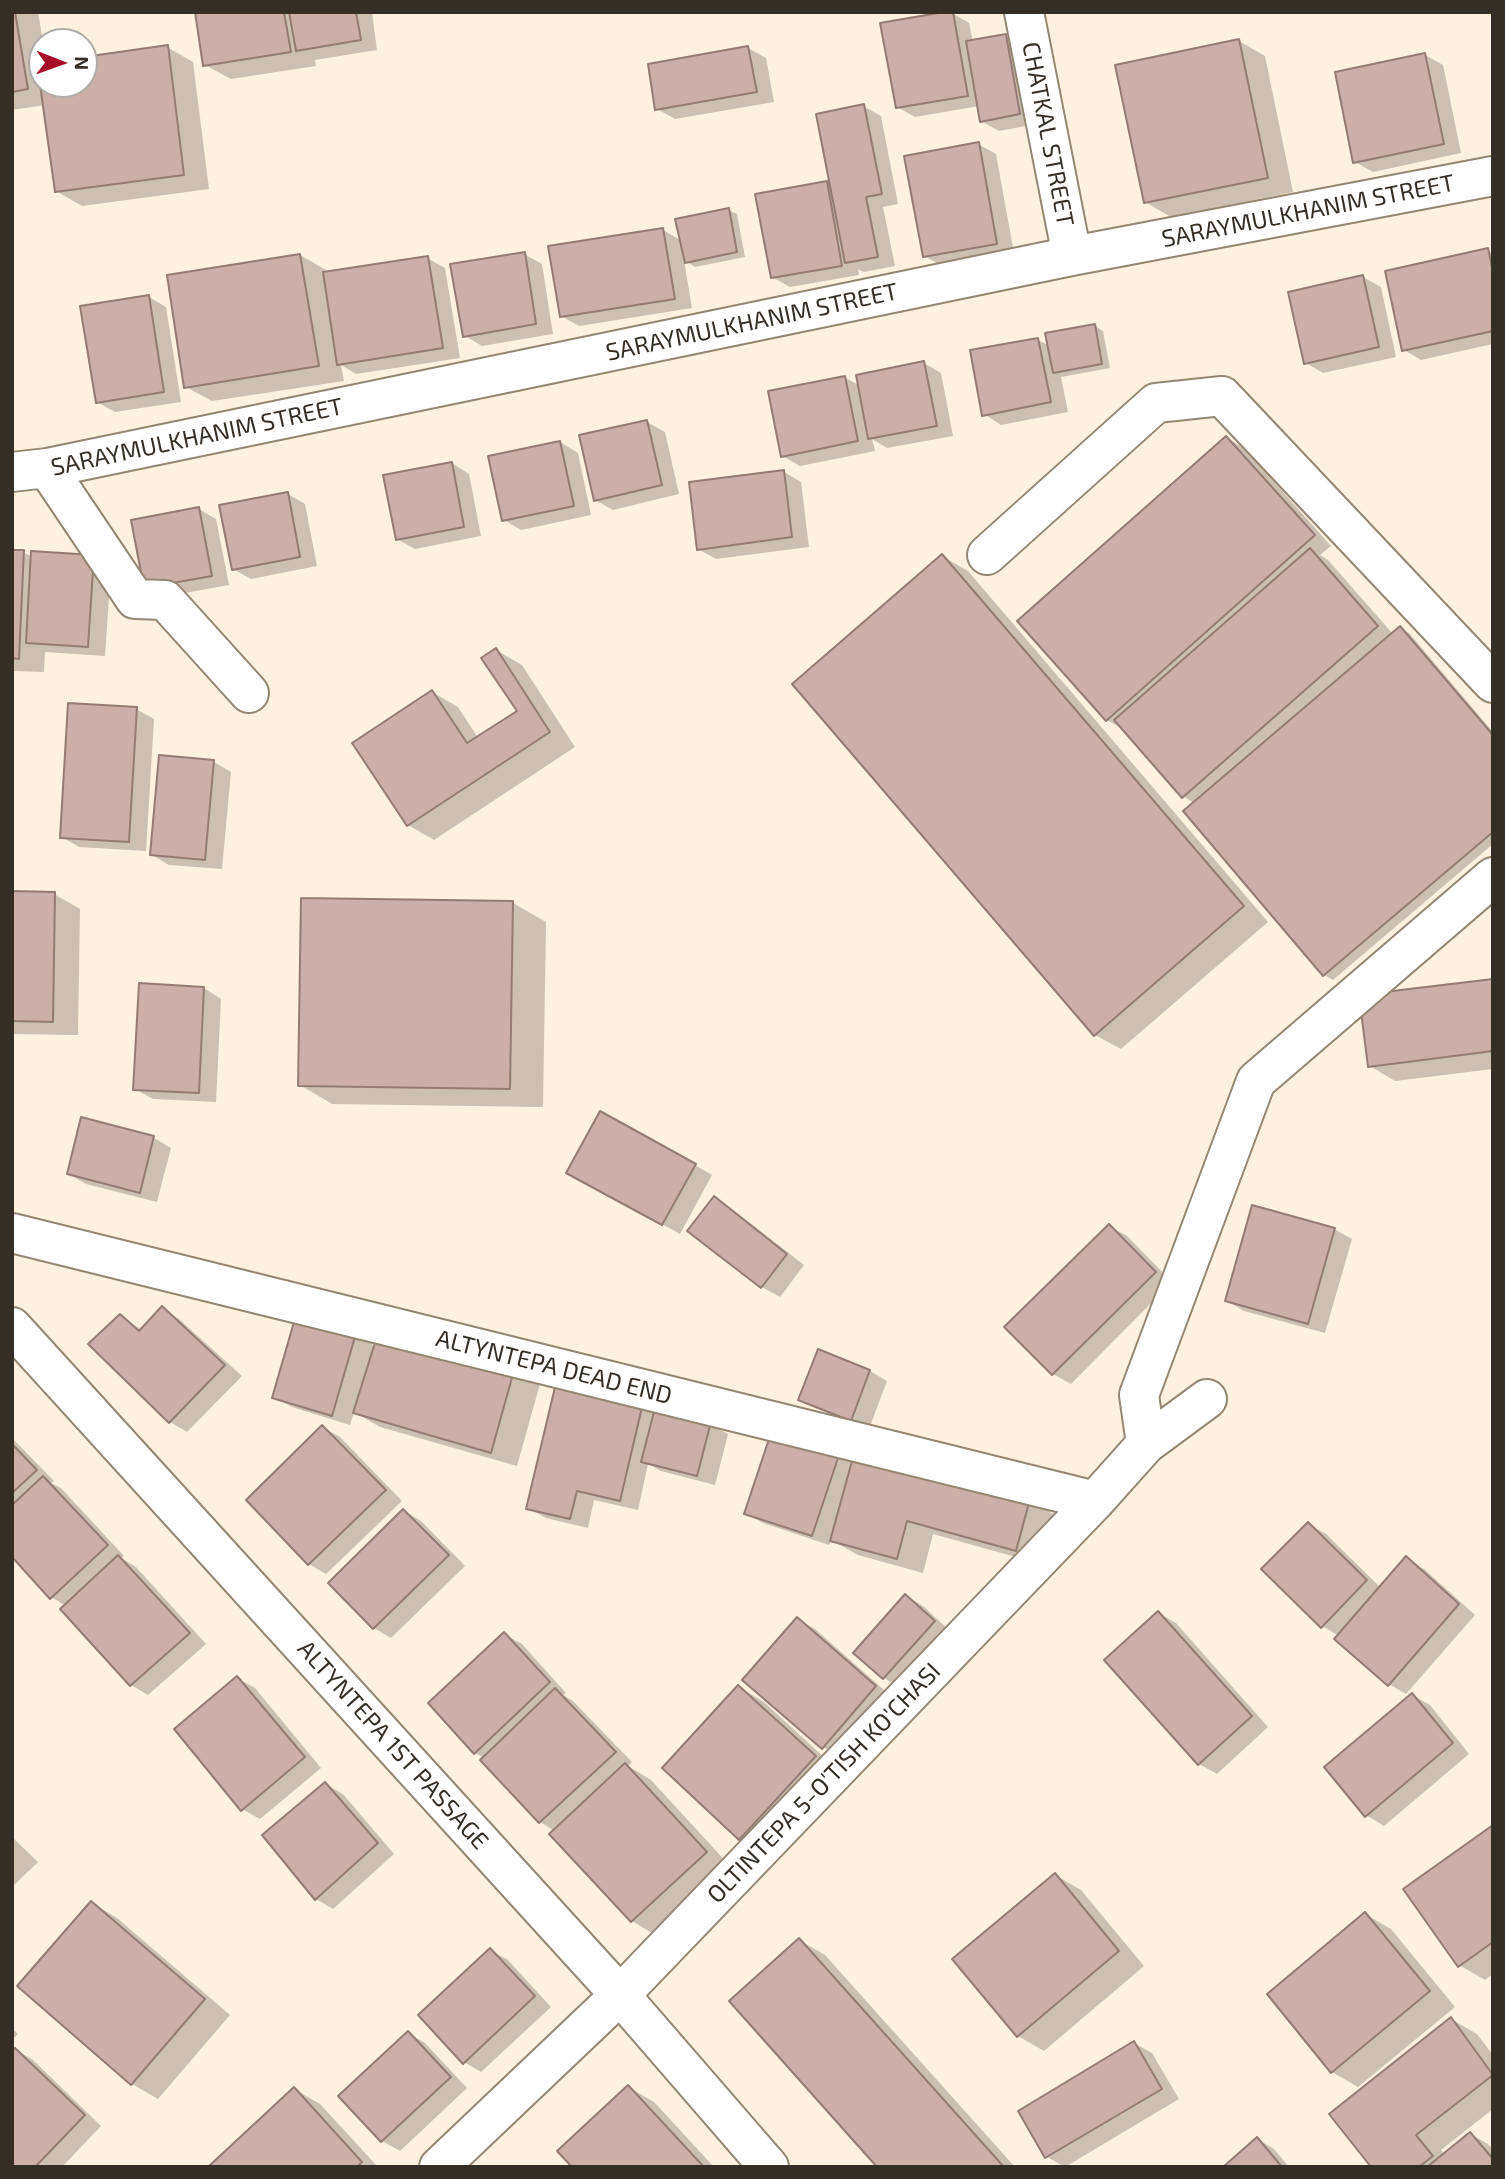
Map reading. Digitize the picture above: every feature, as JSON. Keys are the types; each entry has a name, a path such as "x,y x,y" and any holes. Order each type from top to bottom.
{"street":[{"name":"CHATKAL STREET","path":"1024,12 1072,256"},
{"name":"SARAYMULKHANIM STREET","path":"30,470 1072,256 1493,176"},
{"path":"987,555 1156,403 1222,396 1493,683"},
{"path":"30,470 135,599 165,600 249,693"},
{"path":"1146,1444 1139,1395 1256,1081 1493,877"},
{"name":"ALTYNTEPA DEAD END","path":"12,1233 1095,1501"},
{"name":"ALTYNTEPA 1ST PASSAGE","path":"12,1327 620,1994 769,2167"},
{"name":"OLTINTEPA 5-O'TISH KO'CHASI","path":"439,2167 620,1994 1095,1501 1146,1444 1207,1399"}],"building":[{"path":"12,12 15,12 28,89 12,92"},
{"path":"195,12 284,12 291,52 203,66"},
{"path":"289,12 356,12 361,40 296,51"},
{"path":"953,12 968,96 896,108 880,23"},
{"path":"1006,34 1020,114 980,122 966,41"},
{"path":"1239,39 1268,178 1144,203 1115,65"},
{"path":"168,45 184,175 55,192 42,98 98,98 98,55"},
{"path":"748,46 757,92 655,110 648,64"},
{"path":"1425,53 1444,144 1353,163 1335,72"},
{"path":"864,104 882,194 866,197 878,257 845,263 816,114"},
{"path":"979,142 997,244 923,257 904,156"},
{"path":"827,181 842,266 771,278 755,194"},
{"path":"729,208 737,252 685,263 675,219"},
{"path":"663,228 675,299 560,317 548,246"},
{"path":"1488,248 1493,272 1493,331 1402,351 1385,271"},
{"path":"525,252 536,324 463,337 450,264"},
{"path":"300,254 319,366 184,388 167,275"},
{"path":"428,256 443,348 337,365 323,272"},
{"path":"1363,275 1379,347 1304,364 1288,292"},
{"path":"149,295 164,392 96,403 80,306"},
{"path":"1095,324 1102,364 1053,373 1045,333"},
{"path":"1038,338 1051,402 982,416 970,350"},
{"path":"924,361 937,426 868,439 856,375"},
{"path":"845,376 858,441 781,457 768,391"},
{"path":"647,420 662,485 594,501 579,435"},
{"path":"1226,436 1315,535 1106,721 1017,621"},
{"path":"560,441 574,506 502,521 488,456"},
{"path":"452,462 464,527 396,540 383,475"},
{"path":"784,470 792,537 697,550 689,482"},
{"path":"288,492 300,557 232,570 219,505"},
{"path":"199,507 212,576 144,588 131,520"},
{"path":"1310,548 1378,626 1182,798 1114,720"},
{"path":"12,550 24,550 19,659 12,658"},
{"path":"31,551 94,555 88,647 26,643"},
{"path":"942,554 1244,906 1094,1036 792,684"},
{"path":"1400,626 1493,735 1493,832 1323,976 1183,811"},
{"path":"496,648 550,732 407,826 352,743 432,690 467,743 517,711 481,658"},
{"path":"68,703 137,707 129,842 60,838"},
{"path":"159,755 214,760 205,860 150,855"},
{"path":"12,891 55,892 53,1022 12,1021"},
{"path":"301,898 513,901 510,1089 298,1086"},
{"path":"1493,979 1493,1051 1368,1067 1359,995"},
{"path":"139,983 204,987 199,1093 133,1090"},
{"path":"600,1111 696,1164 662,1225 566,1173"},
{"path":"81,1117 154,1136 140,1193 67,1174"},
{"path":"714,1196 787,1254 761,1288 687,1231"},
{"path":"1252,1205 1335,1228 1308,1324 1225,1301"},
{"path":"1109,1224 1156,1272 1052,1375 1004,1327"},
{"path":"162,1306 225,1365 169,1423 88,1344 120,1314 139,1331"},
{"path":"298,1308 359,1323 332,1416 272,1398"},
{"path":"378,1333 515,1367 491,1453 353,1413"},
{"path":"818,1349 870,1370 851,1421 798,1400"},
{"path":"556,1383 643,1403 620,1501 577,1491 570,1519 526,1509"},
{"path":"655,1408 711,1422 697,1476 641,1462"},
{"path":"322,1425 386,1490 308,1565 246,1500"},
{"path":"772,1430 840,1452 812,1536 744,1514"},
{"path":"12,1444 37,1470 12,1493"},
{"path":"855,1450 1030,1499 1016,1551 907,1521 897,1559 830,1541"},
{"path":"43,1476 108,1545 50,1599 12,1557 12,1505"},
{"path":"403,1509 449,1555 373,1629 328,1583"},
{"path":"1308,1522 1367,1580 1321,1628 1261,1569"},
{"path":"118,1555 190,1633 130,1686 60,1609"},
{"path":"1406,1556 1459,1604 1388,1686 1334,1639"},
{"path":"905,1594 935,1621 883,1679 853,1653"},
{"path":"1158,1611 1252,1716 1198,1765 1104,1660"},
{"path":"797,1617 876,1686 822,1749 742,1680"},
{"path":"504,1632 550,1682 474,1754 428,1703"},
{"path":"237,1676 305,1757 241,1811 174,1729"},
{"path":"738,1685 816,1756 739,1840 662,1768"},
{"path":"555,1688 616,1752 539,1823 480,1760"},
{"path":"1412,1693 1453,1743 1365,1817 1324,1767"},
{"path":"625,1763 707,1852 631,1922 549,1834"},
{"path":"325,1782 378,1843 315,1900 262,1835"},
{"path":"1493,1825 1493,1942 1458,1967 1403,1889"},
{"path":"1055,1873 1119,1951 1017,2037 952,1959"},
{"path":"91,1901 205,1999 131,2085 17,1986"},
{"path":"1365,1912 1430,1991 1331,2073 1267,1994"},
{"path":"799,1938 1004,2167 877,2167 729,2001"},
{"path":"490,1948 535,1996 463,2064 418,2015"},
{"path":"1451,2017 1493,2075 1416,2135 1433,2156 1419,2167 1371,2167 1329,2114"},
{"path":"408,2031 451,2077 381,2142 338,2096"},
{"path":"1134,2041 1162,2089 1045,2158 1018,2111"},
{"path":"15,2048 85,2115 35,2167 12,2167 12,2051"},
{"path":"628,2085 704,2167 572,2167 557,2151"},
{"path":"294,2087 362,2162 357,2167 208,2167"},
{"path":"1470,2132 1493,2159 1493,2167 1427,2167"},
{"path":"1257,2137 1282,2167 1223,2167"}]}
